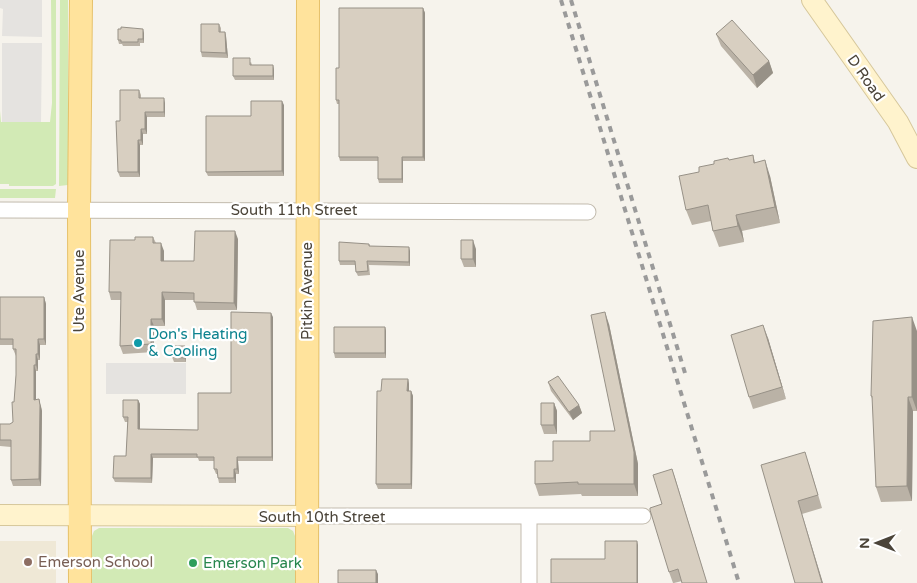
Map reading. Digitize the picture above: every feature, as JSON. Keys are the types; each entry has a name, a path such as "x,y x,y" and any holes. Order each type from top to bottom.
{"main road":[{"name":"Ute Avenue","path":"80,583 79,210 81,0"},
{"name":"Pitkin Avenue","path":"307,583 308,0"}],"street":[{"name":"D Road","path":"812,0 898,122 917,158"},
{"name":"South 11th Street","path":"0,210 588,212"},
{"name":"South 10th Street","path":"0,515 643,516"},
{"path":"529,583 530,516"}],"shaded area":[{"path":"0,0 42,0 42,37 2,36 3,9 0,8"},
{"path":"2,43 42,43 41,122 2,122"},
{"path":"106,363 186,363 186,394 106,394"},
{"name":"Emerson School","path":"0,541 56,541 56,583 0,583"}],"green space":[{"path":"51,0 56,0 56,184 53,186 9,186 9,184 0,184 0,111 1,122 50,122 52,103"},
{"path":"60,0 68,0 68,185 59,186"},
{"path":"0,189 56,189 55,198 0,198"},
{"name":"Emerson Park","path":"99,528 288,528 293,531 295,536 295,583 92,583 92,536 94,531"}],"building":[{"path":"339,8 423,8 423,157 402,157 402,179 378,179 378,157 339,157 339,100 336,100 336,68 339,68"},
{"path":"732,20 769,61 753,75 716,34"},
{"path":"201,24 219,24 219,32 225,32 226,53 201,52"},
{"path":"121,27 143,29 143,39 138,39 138,42 121,42 121,40 118,40 118,29 121,29"},
{"path":"233,58 250,58 250,65 273,65 273,76 233,76"},
{"path":"120,90 139,90 139,98 164,98 164,112 145,112 145,129 141,129 141,140 138,140 138,172 118,172 116,121 120,121"},
{"path":"251,101 282,101 282,171 206,172 206,116 251,116"},
{"path":"753,155 754,163 765,160 775,207 736,215 738,226 713,231 708,205 686,210 679,176 699,172 699,167 714,164 714,161"},
{"path":"195,231 235,231 234,303 194,302 194,293 162,292 162,319 151,319 151,344 120,346 121,292 109,292 110,240 135,240 135,237 153,237 153,243 161,243 161,261 194,261"},
{"path":"461,240 473,240 473,259 461,259"},
{"path":"339,242 369,244 369,246 409,247 409,262 367,261 368,271 356,272 355,261 339,261"},
{"path":"0,297 44,297 44,339 38,339 38,354 36,354 36,365 34,365 34,400 39,399 40,405 39,479 11,480 11,440 0,440 0,424 10,424 13,422 12,402 14,402 16,349 13,349 13,339 0,339"},
{"path":"231,312 271,313 272,457 237,457 237,469 234,469 234,478 218,478 217,469 214,469 214,457 197,457 197,454 151,454 151,478 113,478 114,456 126,456 128,417 123,417 123,400 138,400 138,429 198,430 198,393 231,393"},
{"path":"605,312 634,452 634,484 578,484 578,482 535,484 535,461 553,461 553,441 590,441 590,431 615,431 591,315"},
{"path":"912,317 912,397 908,397 907,486 876,487 871,396 873,321"},
{"path":"763,325 782,387 749,397 731,335"},
{"path":"334,327 385,327 385,353 334,353"},
{"path":"172,346 185,346 185,358 172,357"},
{"path":"558,376 579,405 569,412 548,382"},
{"path":"382,379 408,379 407,391 411,391 411,484 376,484 377,391 381,391"},
{"path":"541,403 554,403 554,425 541,425"},
{"path":"805,452 818,495 798,501 822,583 795,583 761,465"},
{"path":"672,469 707,583 682,583 678,569 669,572 650,508 662,504 653,475"},
{"path":"605,541 637,541 637,583 551,583 551,559 605,559"},
{"path":"338,570 376,570 376,583 338,583"}],"railway":[{"path":"561,0 739,583"},
{"path":"571,0 685,373"}],"place":[{"name":"Don's Heating & Cooling","path":"138,343"},
{"name":"Emerson School","path":"28,562"},
{"name":"Emerson Park","path":"193,563"}]}
